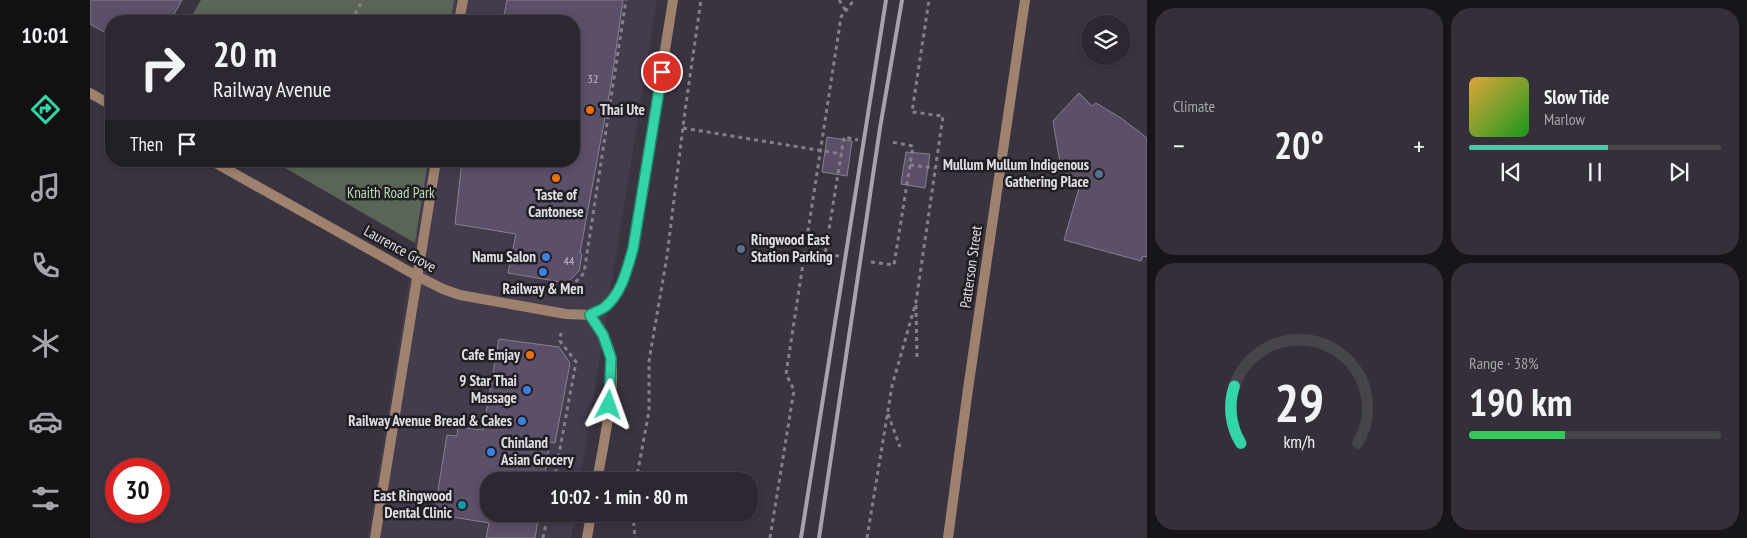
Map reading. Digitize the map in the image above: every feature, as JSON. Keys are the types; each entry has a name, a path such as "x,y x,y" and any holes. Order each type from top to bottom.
{"street":[{"path":"460,15 462,0"},
{"path":"598,472 609,405 611,358 603,335 590,315 605,307 616,293 625,275 633,249 673,0"},
{"name":"Patterson Street","path":"948,538 1025,0"},
{"path":"90,93 105,102"},
{"name":"Laurence Grove","path":"223,167 443,289 460,295 566,314 590,315"},
{"path":"375,538 435,167"},
{"path":"588,538 590,522"}],"path":[{"path":"354,15 363,0"},
{"path":"569,297 571,287 584,274 626,0"},
{"path":"638,472 649,411 650,360 667,256 701,0"},
{"path":"838,0 846,11"},
{"path":"770,538 794,390 786,374 842,17 854,0"},
{"path":"867,538 892,386 916,302 943,116 912,112 929,0"},
{"path":"683,128 842,154"},
{"path":"839,256 825,254 844,137 858,140"},
{"path":"871,262 894,265 913,146 891,142"},
{"path":"910,165 935,168"},
{"path":"916,302 917,359"},
{"path":"556,472 576,362 560,342 562,330"},
{"path":"888,413 900,447"},
{"path":"543,538 546,522"},
{"path":"634,522 635,538"}],"shaded area":[{"path":"454,0 657,0 581,472 480,472 480,522 574,522 571,538 368,538 427,167 580,167 580,15 452,15"}],"green space":[{"path":"201,0 454,0 452,15 192,15"},
{"name":"Knaith Road Park","path":"283,167 427,167 415,243"}],"building":[{"path":"90,0 182,0 173,15 105,15 105,33 90,24"},
{"path":"507,0 623,0 611,84 580,253 582,254 579,271 567,283 508,273 516,234 455,224 461,167 580,167 580,15 504,15"},
{"name":"Mullum Mullum Indigenous Gathering Place","path":"1079,93 1092,106 1096,103 1121,118 1147,138 1147,257 1143,256 1141,261 1064,240 1079,188 1062,167 1053,121"},
{"path":"827,137 852,141 847,176 822,172"},
{"path":"906,152 930,154 925,188 901,184"},
{"path":"499,339 559,347 570,363 555,443 550,442 545,472 480,472 480,522 434,514 447,435 457,436 458,427 483,430"},
{"path":"483,522 538,522 535,538 486,538 489,523"}],"railway":[{"path":"801,538 886,0"},
{"path":"819,538 880,128 902,0"}],"place":[{"name":"Thai Ute","path":"590,110"},
{"name":"Mullum Mullum Indigenous Gathering Place","path":"1099,174"},
{"name":"Taste of Cantonese","path":"556,178"},
{"name":"Ringwood East Station Parking","path":"741,249"},
{"name":"Namu Salon","path":"546,257"},
{"name":"Railway & Men","path":"543,272"},
{"name":"Cafe Emjay","path":"530,355"},
{"name":"9 Star Thai Massage","path":"527,390"},
{"name":"Railway Avenue Bread & Cakes","path":"522,421"},
{"name":"Chinland Asian Grocery","path":"491,452"},
{"name":"East Ringwood Dental Clinic","path":"462,505"}],"route":[{"path":"609,405 611,358 603,335 590,315 605,307 616,293 625,275 633,249 662,72"}]}
